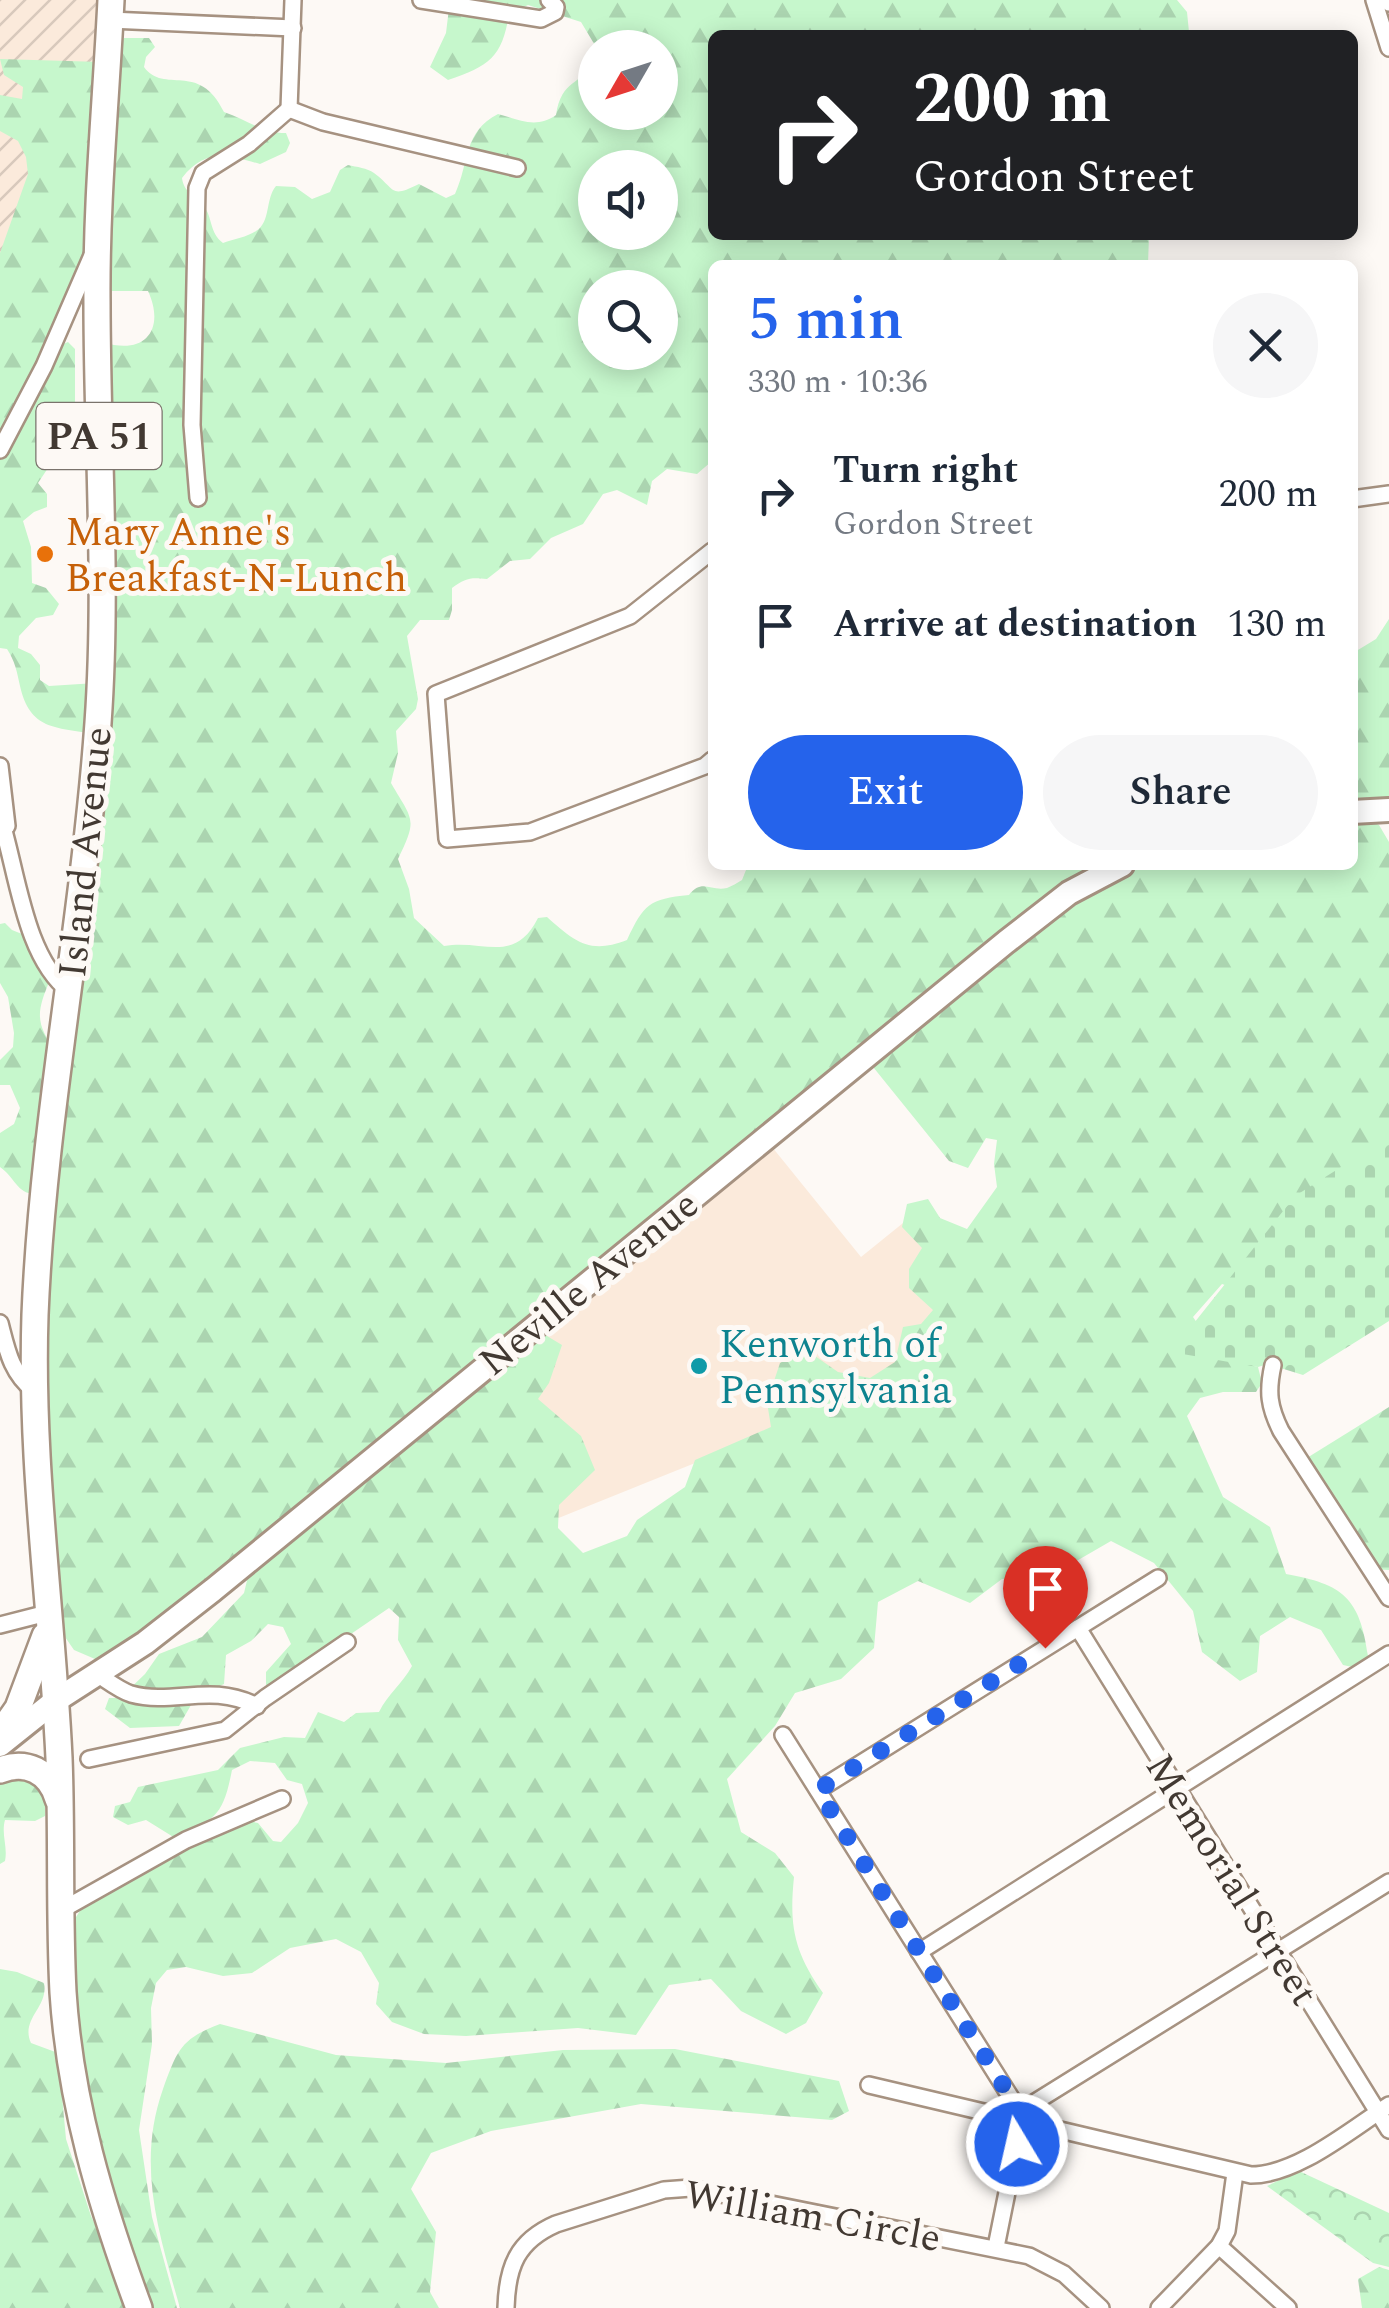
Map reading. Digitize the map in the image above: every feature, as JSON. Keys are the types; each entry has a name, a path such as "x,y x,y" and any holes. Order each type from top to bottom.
{"main road":[{"name":"Island Avenue","path":"55,1701 37,1477 36,1312 45,1181 85,875 98,718 101,568 97,245 110,10"},
{"path":"0,1734 27,1688 48,1620"},
{"name":"PA 51","path":"55,1701 64,1997 88,2155 139,2308"},
{"path":"0,1770 17,1765 33,1768 56,1792 61,1812"}],"street":[{"path":"198,498 192,425 197,188 204,173 249,144 289,108 294,0"},
{"path":"421,0 541,19 552,16 552,3"},
{"path":"1374,0 1389,48"},
{"path":"110,10 293,28"},
{"path":"289,108 322,122 517,168"},
{"path":"0,450 44,366 97,245"},
{"path":"1358,498 1389,494"},
{"path":"708,553 630,616 436,694 446,840 530,832 708,763"},
{"path":"0,766 9,844"},
{"path":"1358,812 1389,810"},
{"path":"0,817 35,942 49,972 69,991"},
{"name":"Neville Avenue","path":"55,1701 145,1643 213,1590 990,954 1070,893 1113,870"},
{"path":"0,1323 10,1362 34,1391"},
{"path":"1273,1365 1268,1391 1270,1409 1281,1432 1389,1598"},
{"path":"818,1790 1158,1578"},
{"path":"0,1624 48,1620"},
{"name":"Memorial Street","path":"1078,1628 1278,1951 1383,2109 1389,2130"},
{"path":"90,1759 225,1730 347,1642"},
{"path":"919,1952 1389,1654"},
{"path":"96,1674 128,1693 142,1696 219,1693 238,1696 257,1706"},
{"path":"0,1744 55,1701"},
{"path":"0,1761 35,1728 55,1701"},
{"path":"783,1735 1013,2101 1021,2123"},
{"path":"60,1910 186,1840 282,1799"},
{"path":"996,2247 1021,2123 1032,2104 1389,1882"},
{"path":"868,2085 1236,2173 1266,2175 1282,2171 1383,2109"},
{"path":"1160,2308 1219,2246 1227,2231 1236,2173"},
{"name":"William Circle","path":"506,2308 511,2264 521,2246 537,2232 677,2188 996,2247 1047,2263 1101,2308"},
{"path":"1219,2246 1288,2308"}],"shaded area":[{"path":"0,0 111,0 0,450"},
{"path":"764,1137 861,1257 908,1219 1005,1338 313,1617 260,1551"}],"green space":[{"path":"450,0 1177,0 1187,12 1189,30 708,30 708,240 1149,240 1148,260 708,260 708,464 697,474 667,469 652,481 647,505 617,490 603,494 583,524 551,538 530,559 510,561 487,579 468,579 452,588 449,620 420,620 407,636 418,699 416,709 396,731 398,753 391,783 410,820 398,859 414,918 444,946 508,946 529,932 538,918 547,917 583,943 614,944 627,940 638,918 656,902 689,895 703,886 727,888 742,880 746,870 1114,870 141,1640 102,1662 74,1650 54,1621 42,1304 89,890 103,342 140,342 148,336 154,317 148,291 102,291 113,53 124,38 149,38 155,47 146,57 144,67 152,75 193,82 214,96 224,112 261,128 286,133 290,143 286,152 260,164 217,156 199,162 182,178 187,190 206,210 215,235 223,243 261,227 276,186 295,187 312,199 330,192 340,170 348,165 371,171 397,191 419,184 446,198 455,194 473,139 487,121 498,114 528,122 549,119 556,115 567,88 578,79 578,130 678,130 678,30 586,30 581,22 528,5 509,14 502,41 491,58 448,80 430,67 446,33"},
{"path":"0,59 102,62 92,247 0,445 0,253 28,174 26,157 18,141 0,131 0,95 22,99 23,87 4,75"},
{"path":"68,342 75,349 75,420 68,434 53,443 50,465 38,483 47,494 47,507 23,521 31,547 32,583 46,588 59,604 53,615 36,618 19,636 18,648 31,654 40,665 40,680 49,686 96,683 94,734 56,727 38,719 24,700 10,653 0,648 0,458 44,371 59,346"},
{"path":"1389,619 1389,807 1358,809 1358,650 1376,639"},
{"path":"1358,814 1379,825 1389,842 1389,1148 1242,1291 1222,1284 1193,1317 1204,1333 1209,1354 1258,1367 1262,1383 1256,1392 1223,1392 1200,1398 1187,1416 1223,1497 1270,1527 1286,1574 1322,1583 1345,1597 1360,1620 1368,1656 1357,1668 1343,1665 1321,1630 1290,1617 1260,1636 1257,1672 1240,1681 1202,1652 1193,1611 1154,1563 1111,1541 1054,1574 1002,1579 970,1603 918,1581 878,1602 874,1648 841,1679 795,1693 775,1726 727,1779 741,1832 775,1853 794,1877 792,1910 796,1938 823,1993 806,2023 786,2034 741,2011 711,1979 669,1985 636,2035 578,2028 466,2036 424,2034 392,2022 376,2004 379,1983 361,1952 336,1939 290,1948 252,1973 223,1976 186,1967 167,1970 156,1983 151,2008 152,2044 139,2130 152,2217 177,2308 141,2308 89,2155 64,1936 83,1906 108,1895 120,1880 239,1819 258,1823 273,1841 281,1842 298,1823 308,1803 302,1784 287,1780 275,1763 250,1761 232,1770 216,1814 175,1838 146,1820 128,1825 113,1817 115,1806 130,1802 138,1787 218,1770 240,1748 284,1737 305,1738 318,1712 344,1722 356,1713 379,1712 412,1666 398,1640 399,1617 389,1608 266,1692 266,1672 291,1644 283,1627 268,1624 251,1641 226,1655 224,1684 195,1698 179,1726 130,1728 105,1709 109,1698 120,1698 159,1654 202,1637 244,1593 251,1564 537,1330 562,1345 549,1383 538,1399 581,1436 595,1470 559,1505 558,1528 583,1553 627,1536 637,1520 685,1487 695,1460 771,1427 767,1402 780,1363 805,1349 838,1372 870,1378 895,1362 903,1327 921,1324 933,1310 909,1288 909,1269 922,1248 902,1227 907,1204 928,1199 940,1218 967,1229 997,1187 997,1140 986,1138 968,1168 949,1161 865,1057 1071,895 1121,870 1358,870"},
{"path":"0,924 32,938 50,980 40,1019 58,1055 41,1193 33,1194 22,1190 0,1167 0,1133 14,1124 20,1108 10,1085 0,1085 0,1060 13,1047 14,1033 8,997 0,983"},
{"path":"1389,1137 1389,1321 1303,1375 1268,1364 1258,1367 1171,1352 1295,1196"},
{"path":"1389,1407 1389,1570 1371,1569 1302,1461"},
{"path":"15,1777 34,1782 45,1796 45,1816 35,1821 5,1820 6,1856 0,1864 0,1783"},
{"path":"0,1969 44,1983 43,1999 29,2027 31,2043 58,2053 66,2139 91,2216 124,2287 129,2308 0,2308"},
{"path":"220,2024 336,2055 446,2063 563,2050 675,2049 839,2081 849,2111 832,2120 641,2104 491,2131 431,2153 411,2189 436,2232 430,2292 439,2308 180,2308 158,2226 151,2145 163,2089 177,2056 196,2035"},
{"path":"1299,2171 1389,2213 1389,2267 1373,2263 1267,2186"},
{"path":"1379,2267 1389,2270 1389,2308 1362,2308 1358,2279"}],"place":[{"name":"Mary Anne's Breakfast-N-Lunch","path":"45,554"},
{"name":"Kenworth of Pennsylvania","path":"699,1366"}],"route":[{"path":"1017,2144 1021,2123 1013,2101 818,1790 1045,1648"}]}
